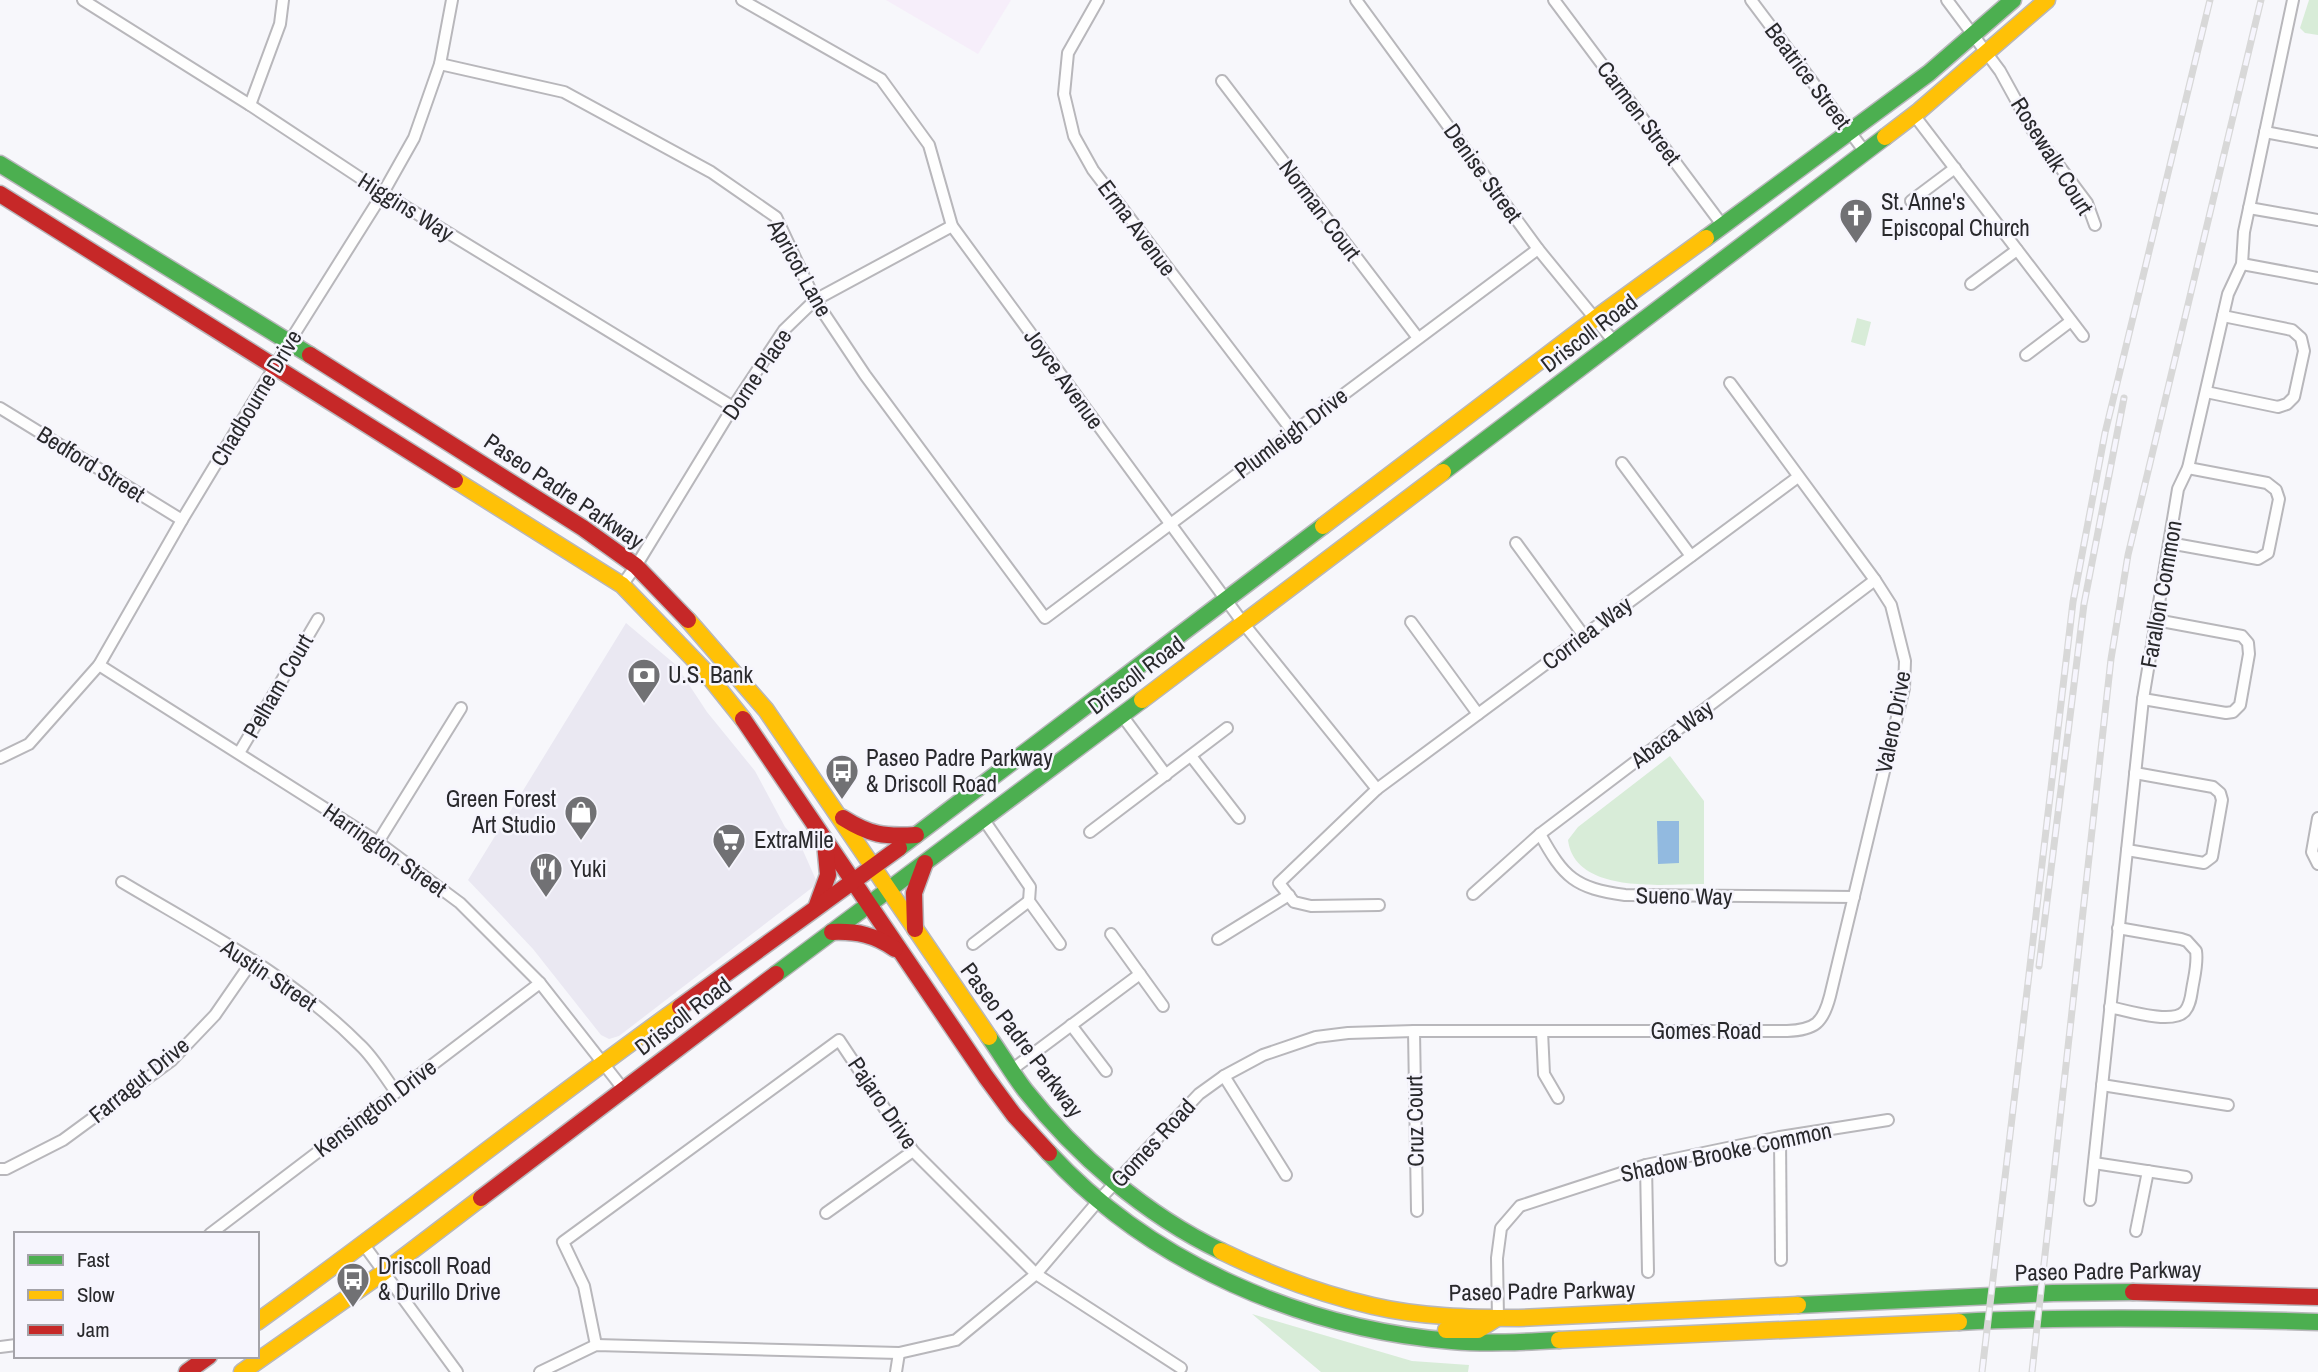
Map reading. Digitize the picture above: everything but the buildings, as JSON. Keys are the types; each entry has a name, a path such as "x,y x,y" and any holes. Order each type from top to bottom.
{"main road":[{"name":"Driscoll Road","path":"259,1321 364,1245 604,1062 873,868 1596,318 1929,73 2013,0"},
{"name":"Driscoll Road","path":"242,1372 384,1272 1615,343 1914,114 2047,0"},
{"name":"Paseo Padre Parkway","path":"0,164 290,341 583,528 636,566 707,639 757,699 1010,1070 1063,1134 1115,1183 1158,1214 1200,1241 1251,1266 1341,1298 1447,1317 1498,1318 2063,1293 2178,1292 2318,1297"},
{"name":"Paseo Padre Parkway","path":"0,194 622,585 728,698 989,1081 1015,1115 1053,1158 1099,1200 1167,1249 1231,1283 1304,1312 1381,1332 1435,1341 1503,1343 2048,1318 2173,1317 2318,1322"},
{"path":"835,813 874,836 916,835"},
{"path":"815,908 829,881 829,863 822,834"},
{"path":"916,932 913,901 915,885 925,863"},
{"path":"832,932 869,933 904,957"},
{"path":"1381,1332 1472,1331 1484,1328 1498,1318"},
{"path":"187,1372 206,1358"}],"street":[{"name":"Higgins Way","path":"83,0 383,193 733,407"},
{"path":"250,105 280,24 283,0"},
{"name":"Chadbourne Drive","path":"0,758 29,744 99,665 182,520 383,193 414,138 440,64 452,0"},
{"name":"Joyce Avenue","path":"742,0 881,79 929,145 952,226 1243,623 1377,789"},
{"name":"Erma Avenue","path":"1098,0 1068,53 1064,94 1074,136 1093,170 1293,432"},
{"name":"Denise Street","path":"1358,0 1538,249 1615,343"},
{"name":"Carmen Street","path":"1554,0 1723,226"},
{"name":"Beatrice Street","path":"1751,0 1865,152"},
{"name":"Rosewalk Court","path":"1947,0 2000,71 2033,131 2087,203 2095,225"},
{"name":"Farallon Common","path":"2090,1199 2143,699 2178,489 2188,468 2228,294 2242,264 2244,232 2293,0"},
{"name":"Apricot Lane","path":"440,64 564,92 711,172 776,217 816,300 865,375 1045,618"},
{"name":"Norman Court","path":"1222,81 1418,338"},
{"path":"1914,114 2083,336"},
{"path":"2265,132 2318,142"},
{"path":"1911,201 1955,168"},
{"path":"2249,208 2318,220"},
{"name":"Dorne Place","path":"622,585 784,330 816,300 952,226"},
{"name":"Plumleigh Drive","path":"1045,618 1538,249"},
{"path":"1971,285 2017,250"},
{"path":"2242,264 2318,278"},
{"path":"2206,392 2278,407 2287,404 2294,397 2304,351 2301,338 2292,330 2223,316"},
{"path":"2026,355 2071,321"},
{"name":"Valero Drive","path":"1730,383 1875,579 1891,605 1905,661 1904,688 1830,996 1826,1011 1819,1022"},
{"name":"Bedford Street","path":"0,408 182,520"},
{"path":"1622,463 1691,556"},
{"path":"2169,543 2258,559 2268,553 2279,499 2276,489 2267,483 2188,468"},
{"name":"Corriea Way","path":"1289,895 1279,883 1377,789 1798,477"},
{"path":"1516,543 1584,636"},
{"name":"Abaca Way","path":"1473,894 1540,834 1875,579"},
{"name":"Pelham Court","path":"239,753 318,619"},
{"path":"2143,699 2225,713 2233,712 2240,705 2248,643 2242,636 2156,620"},
{"path":"1411,622 1478,714"},
{"name":"Harrington Street","path":"99,665 378,842 460,903 540,982 624,1090"},
{"path":"378,842 461,708"},
{"path":"1121,714 1166,775"},
{"path":"1090,832 1227,728"},
{"path":"1191,756 1239,818"},
{"path":"2127,850 2204,863 2212,857 2222,800 2220,793 2213,787 2135,773"},
{"path":"2318,818 2312,852 2318,864"},
{"path":"984,820 1030,887 1029,901 1060,944"},
{"name":"Sueno Way","path":"1540,834 1557,864 1579,883 1599,892 1625,895 1854,897"},
{"name":"Austin Street","path":"122,881 253,960 315,1004 362,1046 396,1092"},
{"path":"1218,939 1289,895 1294,902 1311,906 1379,905"},
{"path":"973,944 1029,901"},
{"path":"2110,1007 2166,1018 2178,1017 2188,1008 2197,964 2196,951 2187,941 2119,928"},
{"path":"1111,934 1163,1006"},
{"name":"Farragut Drive","path":"0,1170 62,1140 172,1060 215,1015 253,960"},
{"path":"1010,1070 1140,974"},
{"name":"Kensington Drive","path":"213,1232 540,982"},
{"name":"Gomes Road","path":"540,1372 596,1345 899,1353 956,1340 1036,1274 1099,1200 1199,1094 1224,1076 1263,1055 1316,1037 1414,1031 1787,1031 1804,1030 1819,1022"},
{"path":"1071,1025 1106,1071"},
{"name":"Cruz Court","path":"1414,1031 1417,1211"},
{"path":"1542,1031 1544,1074 1558,1098"},
{"name":"Pajaro Drive","path":"596,1345 584,1286 563,1242 839,1040 913,1151 1036,1274 1181,1368"},
{"path":"1224,1076 1286,1175"},
{"path":"2102,1084 2228,1105"},
{"name":"Shadow Brooke Common","path":"1498,1318 1497,1258 1501,1228 1520,1206 1646,1165 1888,1120"},
{"path":"1780,1138 1781,1260"},
{"path":"826,1213 913,1151"},
{"path":"2095,1163 2186,1177"},
{"path":"1646,1165 1648,1272"},
{"path":"2136,1231 2148,1171"},
{"path":"364,1245 457,1372"},
{"path":"896,1372 899,1353"}],"shaded area":[{"path":"886,0 1011,0 978,54"},
{"path":"626,623 676,665 707,712 755,771 785,827 800,844 816,880 813,887 619,1036 609,1039 601,1035 533,949 468,880"}],"green space":[{"path":"2309,0 2318,0 2318,35 2305,33 2300,28"},
{"path":"1857,318 1871,322 1865,346 1851,342"},
{"path":"1670,756 1704,801 1704,884 1624,883 1587,870 1574,858 1568,840 1578,827"},
{"path":"1252,1314 1412,1361 1469,1365 1468,1372 1321,1372"}],"water":[{"path":"1657,821 1679,821 1679,863 1658,864"}],"railway":[{"path":"1982,1372 2073,602 2105,433 2210,0"},
{"path":"2032,1372 2111,659 2128,555 2261,0"},
{"path":"2039,966 2084,604 2124,398"}],"traffic: fast":[{"path":"1706,238 1929,73 2013,0"},
{"path":"1443,472 1885,137"},
{"path":"0,164 310,355"},
{"path":"899,848 1323,526"},
{"path":"776,974 1142,700"},
{"path":"989,1037 1025,1090 1090,1160 1166,1220 1221,1251"},
{"path":"1049,1153 1090,1192 1134,1228 1182,1258 1233,1284 1286,1306 1396,1334 1452,1341 1559,1340"},
{"path":"1798,1305 2053,1293 2133,1292"},
{"path":"1959,1322 2139,1318 2318,1322"}],"traffic: slow":[{"path":"1885,137 1919,111 2047,0"},
{"path":"1323,526 1596,318 1706,238"},
{"path":"1142,700 1443,472"},
{"path":"455,480 622,585 703,669 743,719"},
{"path":"688,620 766,710 989,1037"},
{"path":"259,1321 680,1007"},
{"path":"242,1372 384,1272 481,1198"},
{"path":"1221,1251 1277,1276 1334,1296 1391,1310 1427,1315 1519,1318 1798,1305"},
{"path":"1446,1330 1478,1330 1497,1318"},
{"path":"1559,1340 1959,1322"}],"traffic: jam":[{"path":"0,194 455,480"},
{"path":"310,355 583,528 636,566 688,620"},
{"path":"743,719 986,1077 1014,1115 1049,1153"},
{"path":"843,818 878,834 916,835"},
{"path":"817,905 828,875 825,843"},
{"path":"680,1007 899,848"},
{"path":"915,929 914,893 925,863"},
{"path":"832,932 865,935 895,949"},
{"path":"481,1198 776,974"},
{"path":"2133,1292 2318,1297"},
{"path":"187,1372 206,1358"}],"place":[{"name":"St. Anne's Episcopal Church","path":"1856,245"},
{"name":"U.S. Bank","path":"644,705"},
{"name":"Paseo Padre Parkway & Driscoll Road","path":"842,801"},
{"name":"Green Forest Art Studio","path":"581,842"},
{"name":"ExtraMile","path":"729,870"},
{"name":"Yuki","path":"546,899"},
{"name":"Driscoll Road & Durillo Drive","path":"353,1309"}]}
